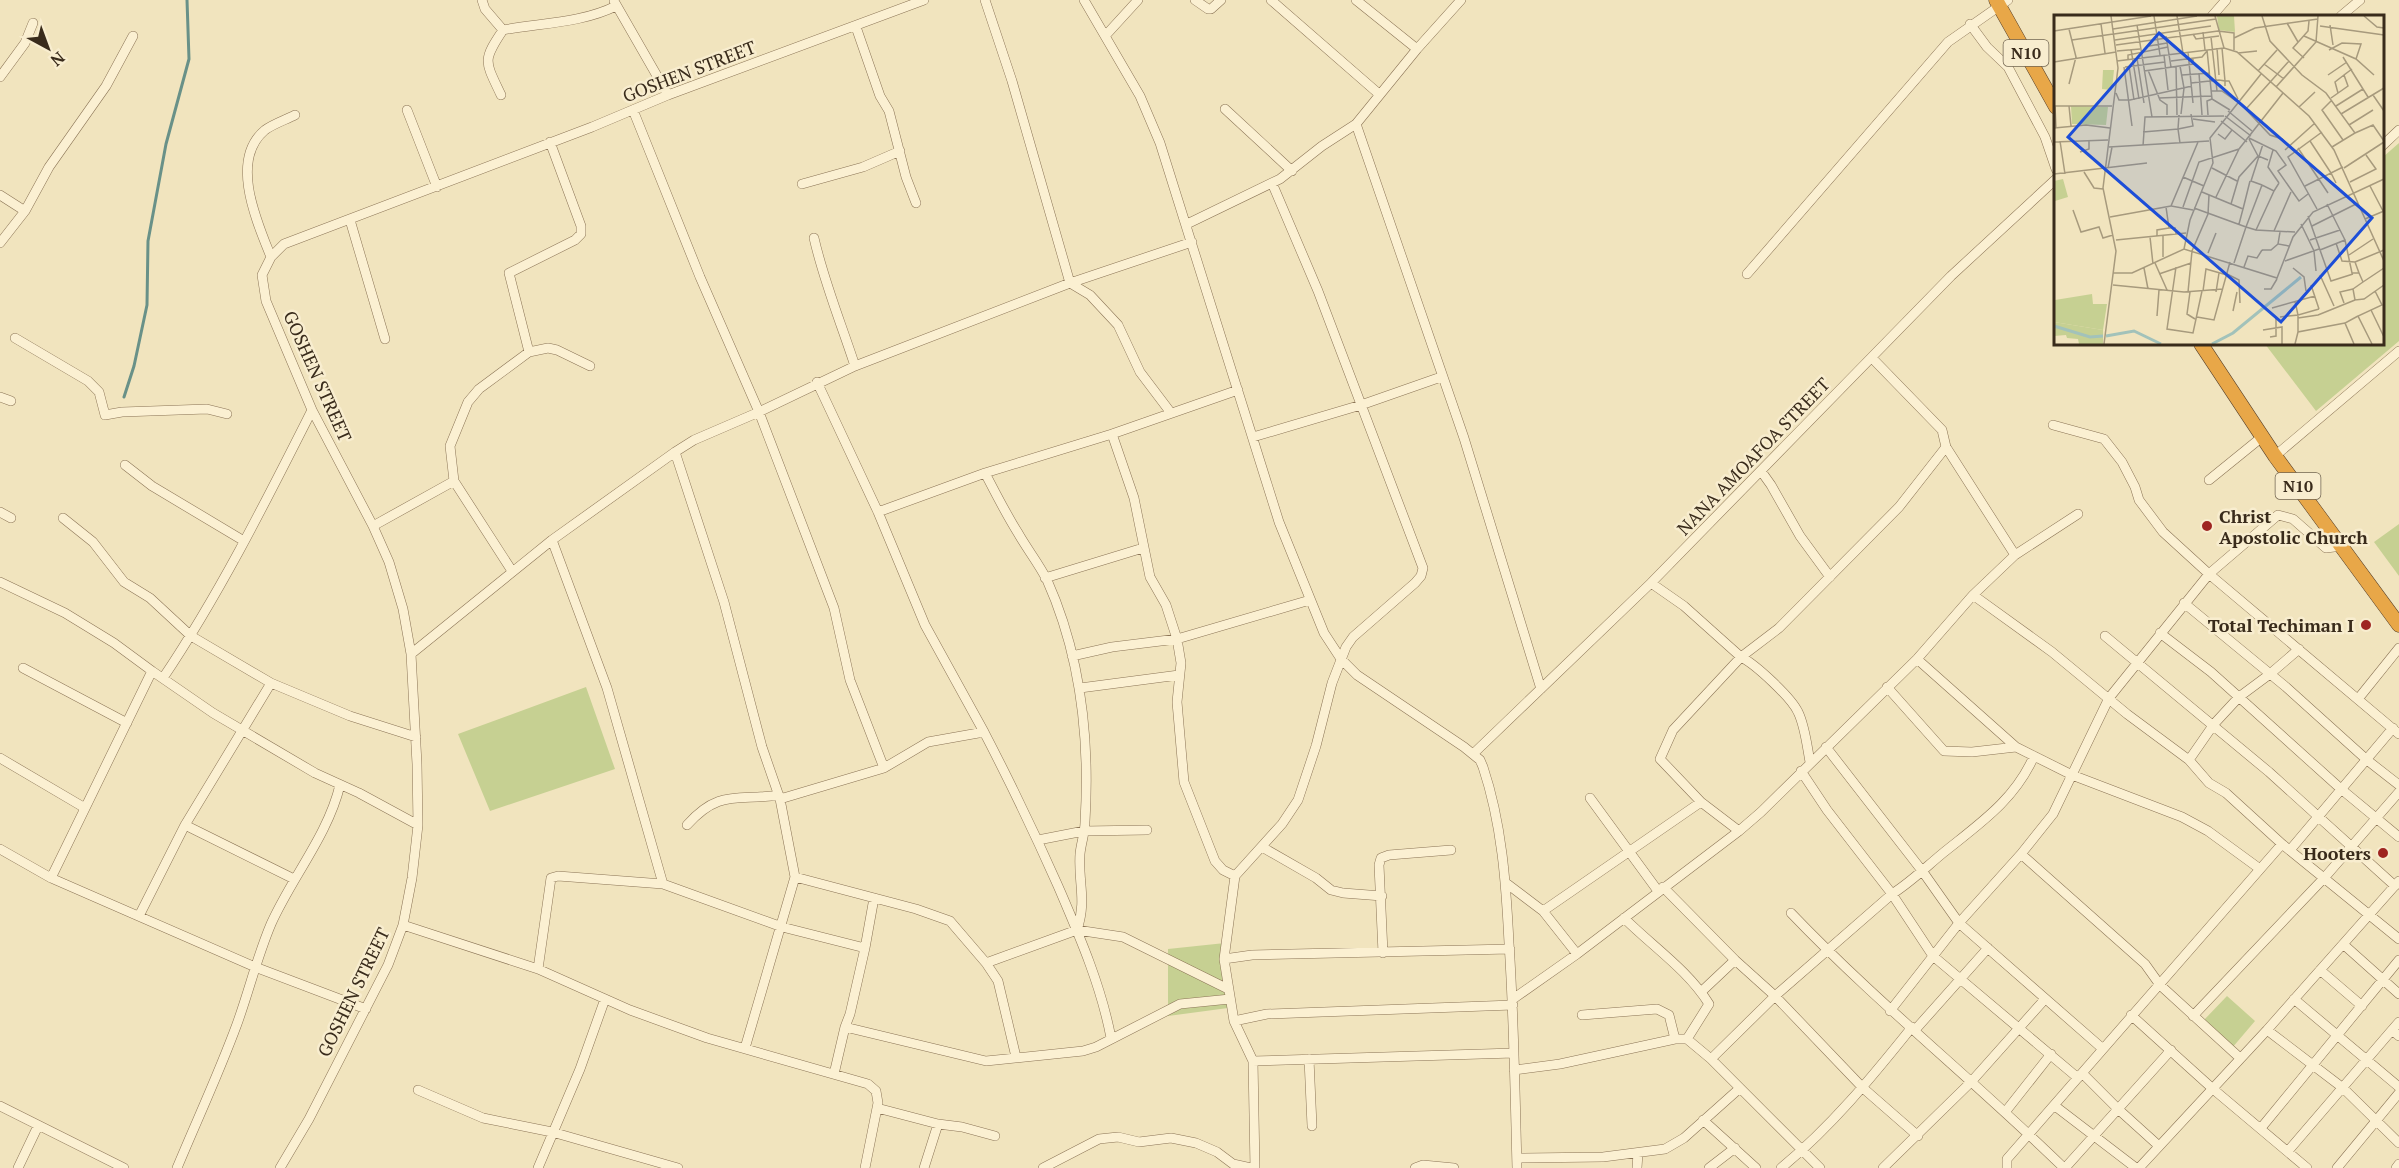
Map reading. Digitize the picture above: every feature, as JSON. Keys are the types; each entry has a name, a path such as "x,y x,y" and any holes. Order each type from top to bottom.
{"highway":[{"name":"N10","path":"2001,2 2054,104"},
{"name":"N10","path":"2202,345 2276,456 2399,625"}],"street":[{"path":"482,0 485,9 503,30"},
{"name":"GOSHEN STREET","path":"280,1168 388,965 403,925 412,879 417,825 416,737 411,654 404,609 389,562 374,526 312,410 266,300 262,275 271,257 284,244 437,187 668,95 924,0"},
{"path":"985,0 1012,81 1070,283 1090,295 1118,325 1140,372 1171,413"},
{"path":"1084,0 1140,96 1151,122 1187,224 1280,522 1324,633 1341,659 1357,675 1480,760 1500,832 1506,883 1513,1002 1517,1163 1665,1149 1684,1137 1740,1088"},
{"path":"1106,35 1138,0"},
{"path":"1196,0 1211,9 1221,0"},
{"path":"1270,0 1379,94"},
{"path":"1356,0 1417,49"},
{"path":"1187,224 1272,183 1356,124 1417,49 1461,0"},
{"path":"2213,15 2226,0"},
{"path":"2343,15 2360,0"},
{"path":"1747,274 1948,42 2001,2"},
{"path":"501,95 487,66 488,53 503,30 602,13 615,3 668,95"},
{"path":"0,76 24,43 33,23"},
{"path":"1970,24 1987,47 2008,67 2045,137 2054,166"},
{"path":"856,27 880,96 889,111 906,177 916,203"},
{"path":"0,243 25,211 49,167 106,86 133,36"},
{"path":"1225,109 1292,171"},
{"path":"407,110 437,187"},
{"path":"633,110 700,277 759,412 834,608 850,680 884,768"},
{"path":"271,257 253,212 247,184 250,154 255,141 266,129 295,115"},
{"path":"1356,124 1441,377 1464,438 1541,689"},
{"path":"2384,144 2399,130"},
{"path":"529,352 509,273 575,240 581,234 550,142"},
{"path":"802,184 863,166 900,151"},
{"name":"NANA AMOAFOA STREET","path":"1473,754 1651,583 1952,276 2054,180"},
{"path":"1043,1168 1099,1139 1118,1137 1139,1142 1170,1138 1196,1143 1217,1152 1233,1164 1253,1168 1253,1061 1234,1021 1224,959 1235,876 1262,847 1298,800 1346,646 1353,637 1415,583 1421,576 1423,568 1318,291 1272,183"},
{"path":"0,195 25,211"},
{"path":"350,220 385,339"},
{"path":"814,238 826,287 836,309 855,366"},
{"path":"411,654 552,540 675,452 705,435 855,366 1070,283 1192,242"},
{"path":"15,338 88,381 99,392 105,415 122,412 207,409 226,414"},
{"path":"512,571 454,481 450,446 468,402 479,388 529,352 548,348 557,350 590,366"},
{"path":"2276,456 2399,351"},
{"path":"1872,358 1942,430 1946,447 2015,555"},
{"path":"1253,437 1361,405 1441,377"},
{"path":"817,382 878,512 925,625 984,732 1038,840 1090,964 1111,1038"},
{"path":"878,512 985,473 1112,434 1238,390"},
{"path":"0,397 11,401"},
{"path":"163,678 191,636 244,541 312,410"},
{"path":"2052,425 2104,439 2122,462 2139,500 2151,518 2209,574 2396,731 2341,789 2290,850"},
{"path":"1112,434 1131,487 1150,577 1166,605 1178,639 1179,743 1184,782 1215,861 1223,870 1235,876"},
{"path":"2209,480 2262,436"},
{"path":"1739,831 1701,802 1660,759 1673,730 1741,657 1779,628 1899,507 1946,447"},
{"path":"675,452 724,602 762,747 779,797 795,877 745,1048"},
{"path":"126,465 152,486 244,541"},
{"path":"1761,471 1800,536 1830,577"},
{"path":"985,473 1046,578 1058,606 1080,688 1085,730 1084,831 1080,854 1082,914 1077,930"},
{"path":"374,526 454,481"},
{"path":"0,512 11,518"},
{"path":"1234,1021 1267,1014 1513,1002 1739,831 1917,659 1973,595 2015,555 2078,514"},
{"path":"1890,1011 1959,923 2021,854 2053,814 2109,698 2209,574 2278,515 2293,519 2326,548 2342,546"},
{"path":"63,518 93,542 124,582 150,598 191,636 271,683 332,709 416,737"},
{"path":"552,540 607,688 663,884"},
{"path":"1046,578 1143,548"},
{"path":"0,582 66,612 213,713 315,773 417,825"},
{"path":"1651,583 1684,606 1741,657 1754,665 1794,704 1799,714 1810,762"},
{"path":"1973,595 2052,652 2127,714 2188,760 2209,783 2226,793 2282,844 2399,939"},
{"path":"1072,656 1123,645 1178,639 1310,600"},
{"path":"2184,603 2399,785"},
{"path":"2160,633 2211,672 2341,789 2399,837"},
{"path":"2055,1106 2138,1168 2267,1030 2397,883 2215,725 2105,636"},
{"path":"2358,699 2399,648"},
{"path":"2188,760 2239,697 2299,649"},
{"path":"1917,659 2016,747 2072,775 2182,817 2208,831 2260,869"},
{"path":"23,668 127,723"},
{"path":"51,878 152,671"},
{"path":"1080,688 1179,675"},
{"path":"139,916 185,825 271,683"},
{"path":"1887,687 1944,751 1972,752 2016,747"},
{"path":"687,825 714,801 735,797 779,797 884,768 928,742 984,732"},
{"path":"1826,747 1923,872 1959,923 2103,1049"},
{"path":"1711,1059 1775,996 1892,894 1923,872 1990,816 2021,782 2034,756"},
{"path":"0,758 85,808"},
{"path":"1801,771 1827,810 1892,894 1933,956 2080,1076 2159,1146"},
{"path":"177,1168 237,1023 271,924 326,824 340,785"},
{"path":"2193,1016 2325,877 2399,792"},
{"path":"1590,798 1661,889 1775,996 1863,1088 1918,1136"},
{"path":"1543,911 1701,802"},
{"path":"185,825 294,879"},
{"path":"1038,840 1084,831 1147,830"},
{"path":"2007,1168 2007,1160 2282,844"},
{"path":"1262,847 1316,878 1331,890 1382,896"},
{"path":"0,849 51,878 255,967 366,1009"},
{"path":"1383,953 1379,865 1381,858 1389,855 1451,850"},
{"path":"2021,854 2145,964 2160,985 2240,1059"},
{"path":"538,969 551,878 558,876 663,884 782,927 865,948"},
{"path":"795,877 950,921 986,963 998,981 1016,1057"},
{"path":"1506,883 1543,911 1577,954"},
{"path":"834,1074 865,948 874,898"},
{"path":"1791,913 1890,1011 1914,1029 2006,1111 2065,1168 2172,1050"},
{"path":"1624,918 1701,992 1709,1005 1686,1039"},
{"path":"403,925 538,969 605,999 707,1038 868,1084 876,1091 878,1108 865,1168"},
{"path":"986,963 1077,930 1123,937 1229,994"},
{"path":"2343,944 2399,994"},
{"path":"1781,1168 1802,1151 1863,1088 1988,948"},
{"path":"1224,959 1252,955 1510,949"},
{"path":"1701,992 1735,960"},
{"path":"2260,1130 2399,960"},
{"path":"2320,970 2362,1006"},
{"path":"845,1027 986,1061 1083,1051 1180,1004 1229,994"},
{"path":"538,1168 580,1069 605,999"},
{"path":"1883,1168 1971,1082 2045,999"},
{"path":"2294,999 2399,1087"},
{"path":"1582,1015 1657,1009 1669,1016 1675,1039"},
{"path":"2132,1015 2260,1130"},
{"path":"2288,1151 2366,1061 2395,1033 2399,1022"},
{"path":"2267,1030 2343,1088 2399,1143"},
{"path":"1514,1070 1560,1064 1675,1039 1686,1039 1711,1059 1820,1168"},
{"path":"1253,1061 1514,1053"},
{"path":"2006,1111 2051,1054"},
{"path":"1309,1059 1312,1126"},
{"path":"418,1089 483,1118 552,1132 678,1168"},
{"path":"2337,1168 2399,1093"},
{"path":"2173,1137 2213,1094 2307,1168"},
{"path":"0,1106 124,1168"},
{"path":"878,1108 995,1136"},
{"path":"1703,1120 1756,1168"},
{"path":"925,1168 938,1124"},
{"path":"18,1168 38,1126"},
{"path":"1710,1168 1735,1148"},
{"path":"1637,1168 1638,1153"},
{"path":"2396,1168 2399,1164"},
{"path":"1415,1168 1423,1165 1454,1168"}],"green space":[{"path":"2399,143 2399,341 2316,411 2266,345 2384,345 2384,156"},
{"path":"2399,524 2399,576 2374,542"},
{"path":"586,687 615,769 490,811 458,734"},
{"path":"1225,943 1228,1008 1168,1016 1168,949"},
{"path":"2227,996 2255,1021 2232,1048 2204,1020"}],"waterway":[{"path":"124,397 134,366 147,305 148,241 166,144 189,59 187,0"}],"place":[{"name":"Christ Apostolic Church","path":"2207,526"},
{"name":"Total Techiman I","path":"2366,625"},
{"name":"Hooters","path":"2383,853"}]}
